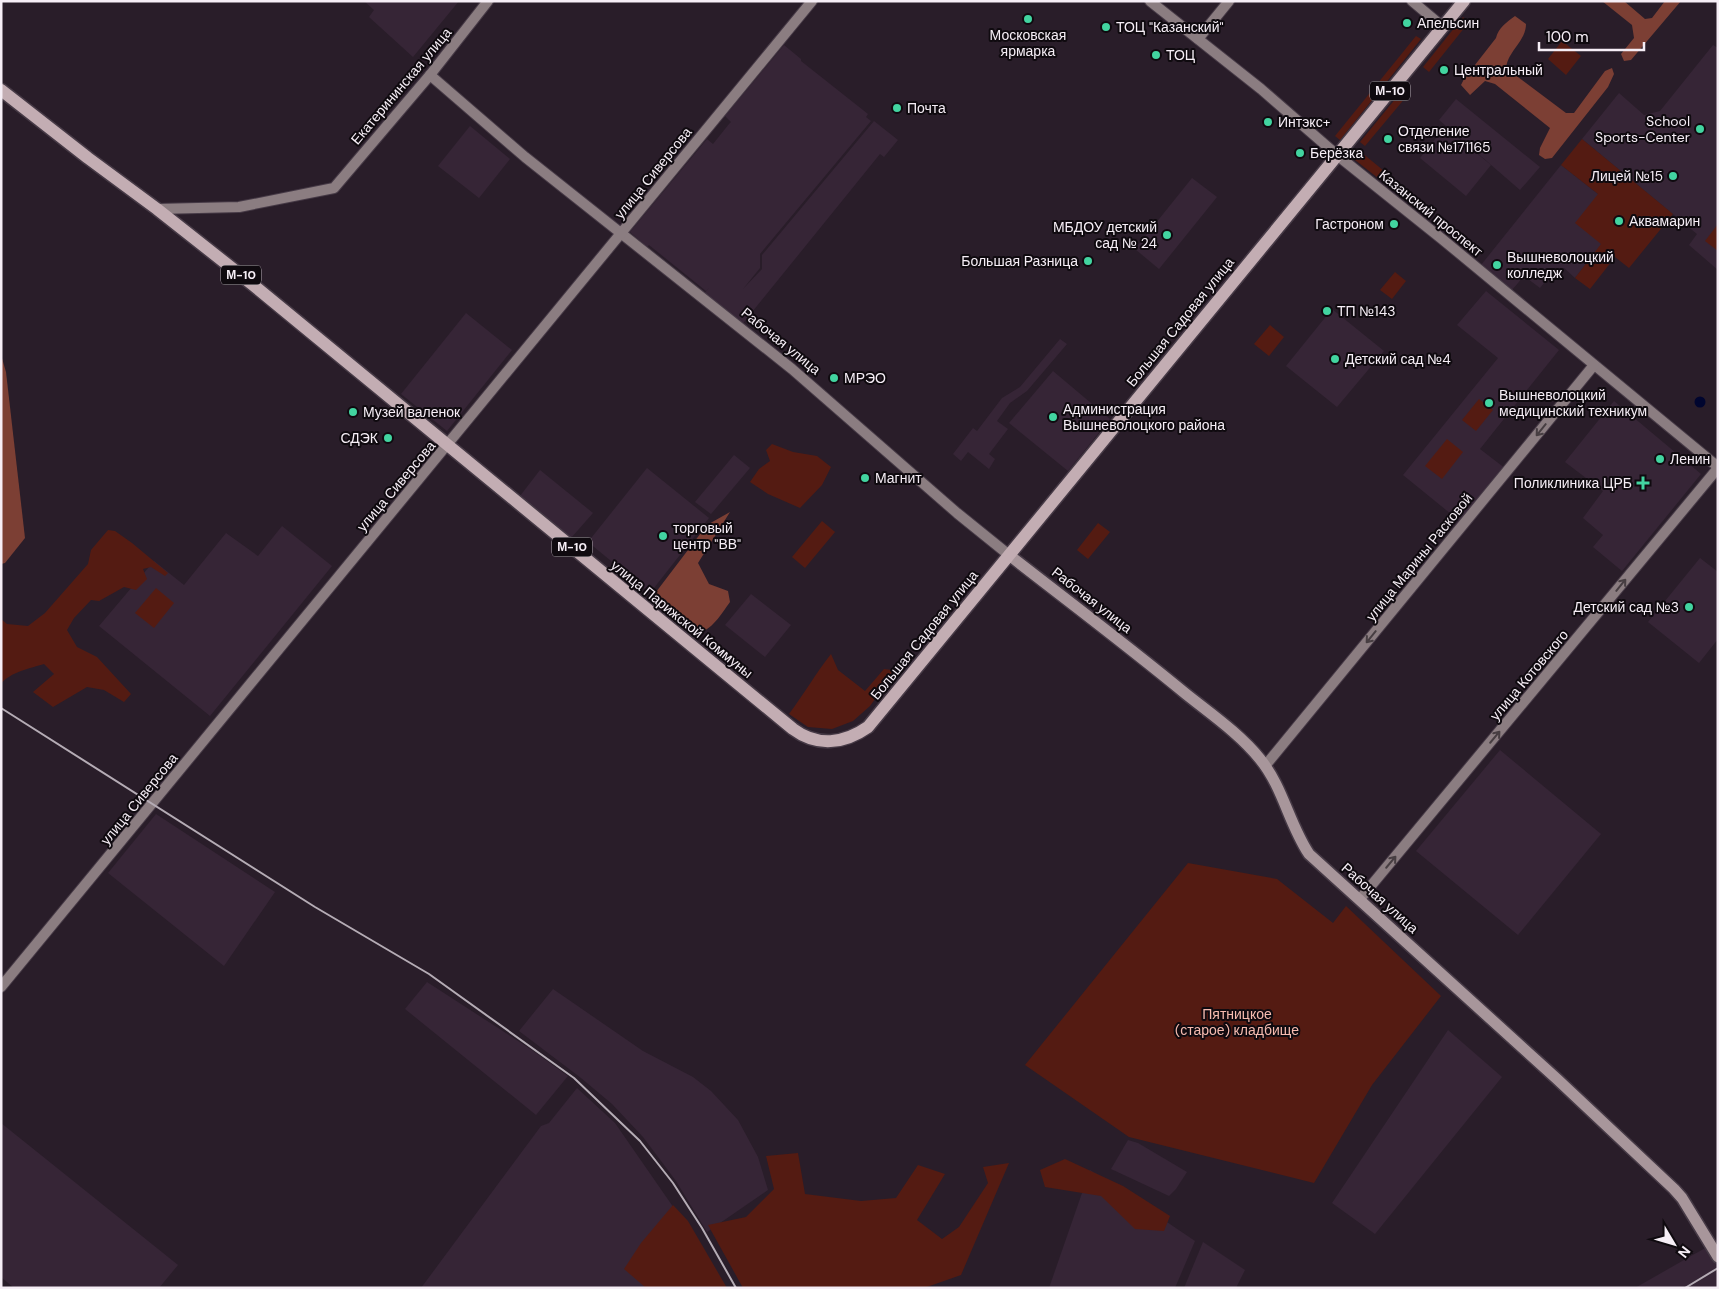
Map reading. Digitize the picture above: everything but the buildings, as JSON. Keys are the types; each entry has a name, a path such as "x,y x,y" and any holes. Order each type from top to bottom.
{"highway":[{"name":"Большая Садовая улица","path":"835,742 850,737 868,727 1464,1"},
{"name":"М-10","path":"1,90 88,158 157,208 448,446"},
{"name":"улица Парижской Коммуны","path":"448,446 793,729 803,736 814,740 835,742"}],"main road":[{"name":"Рабочая улица","path":"1009,555 1169,680 1255,753 1266,766 1296,831 1309,854 1578,1098 1682,1198 1718,1257"}],"street":[{"name":"Екатерининская улица","path":"157,208 239,207 334,188 430,75 488,1"},
{"name":"улица Сиверсова","path":"1,987 448,446 812,1"},
{"name":"Казанский проспект","path":"1150,1 1261,89 1337,155 1442,239 1718,468"},
{"path":"1198,39 1228,1"},
{"path":"1412,1 1443,27"},
{"name":"Рабочая улица","path":"430,75 525,157 792,369 1009,555"},
{"name":"улица Марины Расковой","path":"1266,766 1594,365"},
{"name":"улица Котовского","path":"1360,899 1718,468"}],"shaded area":[{"path":"364,1 459,1 413,57 369,17 374,10"},
{"path":"1602,1 1624,1 1645,19 1652,18 1665,1 1681,1 1631,60 1624,61 1621,54 1634,38 1632,25"},
{"path":"1515,16 1526,24 1525,30 1507,62 1506,68 1566,113 1574,113 1605,71 1612,68 1614,74 1608,87 1552,158 1545,159 1539,155 1540,148 1550,128 1495,84 1485,81 1470,95 1461,85 1496,38 1501,28"},
{"path":"784,45 801,61 868,114 866,117 871,121 760,254 760,268 743,289 762,269 762,255 874,121 898,140 884,157 880,154 740,327 702,296 709,288 706,291 630,232 707,139 713,144 731,122 725,116"},
{"name":"Лицей №15","path":"1713,45 1718,48 1718,270 1689,245 1697,234 1582,139 1619,93 1644,115 1660,111"},
{"path":"1456,99 1540,167 1520,190 1439,120"},
{"path":"470,126 510,159 479,198 438,166"},
{"path":"1445,127 1491,165 1466,196 1420,158"},
{"path":"1561,165 1598,194 1601,245 1575,278 1564,268 1561,272 1556,268 1540,288 1524,276 1512,290 1481,265"},
{"name":"МБДОУ детский сад № 24","path":"1192,178 1217,197 1159,269 1135,249"},
{"name":"Вышневолоцкий медицинский техникум","path":"1486,291 1559,350 1480,449 1506,469 1462,523 1403,475 1498,358 1457,325"},
{"name":"Детский сад №4","path":"1332,309 1384,351 1337,407 1286,366"},
{"path":"466,313 512,350 447,431 401,394"},
{"path":"1060,339 1067,344 1027,391 1010,403 997,421 1008,429 989,454 995,459 989,469 968,452 961,461 953,454 973,428 977,431 1002,398 1020,387"},
{"path":"1,355 6,372 25,538 5,563 1,564"},
{"path":"1053,371 1110,419 1068,471 1009,423"},
{"name":"Поликлиника ЦРБ","path":"1614,401 1701,474 1622,571 1593,547 1603,535 1583,518 1603,491 1565,462"},
{"path":"734,455 750,468 711,514 695,502"},
{"path":"647,468 709,518 650,593 588,542"},
{"path":"540,470 593,513 571,538 520,496"},
{"path":"730,512 698,563 709,584 728,591 730,602 710,627 699,632 693,632 653,596 707,525"},
{"path":"282,526 332,566 210,716 99,626 154,561 184,585 226,533 258,556"},
{"name":"Детский сад №3","path":"1700,558 1718,572 1718,639 1699,663 1648,622"},
{"path":"751,594 791,625 765,657 725,625"},
{"path":"1500,750 1601,834 1518,935 1416,851"},
{"path":"156,814 275,892 224,966 108,873"},
{"path":"427,982 532,1050 568,1076 536,1115 405,1009"},
{"path":"553,989 643,1051 693,1077 711,1091 738,1120 758,1157 768,1190 707,1232 676,1181 643,1137 612,1104 519,1031"},
{"path":"1448,1030 1502,1077 1375,1234 1332,1203"},
{"path":"577,1088 615,1123 685,1224 724,1288 421,1288 541,1126 549,1123"},
{"path":"1,1123 178,1265 159,1288 14,1288 1,1277"},
{"path":"1128,1140 1138,1143 1187,1172 1169,1196 1111,1169"},
{"path":"1090,1170 1195,1241 1175,1288 1049,1288"},
{"path":"1718,1241 1718,1288 1635,1288 1691,1256"},
{"path":"1203,1242 1245,1270 1236,1288 1184,1288"}],"green space":[{"path":"1463,17 1469,22 1429,72 1423,67"},
{"path":"1416,36 1421,39 1340,140 1335,136"},
{"path":"1562,41 1581,56 1566,75 1548,59"},
{"path":"1401,92 1406,97 1365,146 1360,142"},
{"path":"1582,139 1673,214 1629,268 1615,257 1590,289 1575,278 1601,244 1575,223 1598,194 1561,165"},
{"path":"1361,152 1384,171 1378,178 1355,160"},
{"path":"1718,224 1718,251 1705,241"},
{"path":"1395,272 1406,281 1392,299 1380,290"},
{"path":"1270,325 1284,337 1269,356 1254,344"},
{"path":"1479,399 1493,410 1476,431 1462,420"},
{"path":"1447,439 1463,452 1442,479 1425,466"},
{"path":"772,444 793,452 817,456 831,467 822,485 800,508 768,494 750,482 759,469 770,461 766,450"},
{"path":"822,521 835,532 805,568 792,557"},
{"path":"1098,523 1110,532 1088,559 1077,550"},
{"path":"108,530 115,531 132,543 168,573 165,576 151,567 143,569 147,579 136,590 124,587 99,601 91,600 74,618 67,630 77,647 97,657 131,694 124,702 104,690 87,687 53,707 33,692 54,674 44,664 15,673 1,684 1,619 7,624 28,626 45,613 88,564 91,550"},
{"path":"156,588 174,603 154,628 135,613"},
{"path":"831,654 838,670 865,691 884,669 892,670 891,677 870,706 853,721 832,729 808,727 789,714"},
{"name":"Пятницкое (старое) кладбище","path":"1188,863 1277,879 1333,923 1346,906 1441,996 1372,1085 1314,1183 1129,1137 1025,1065"},
{"path":"798,1153 805,1194 861,1201 896,1198 918,1165 945,1174 917,1220 942,1239 959,1227 988,1183 983,1167 1009,1163 961,1275 924,1288 743,1288 708,1225 746,1217 774,1189 766,1156"},
{"path":"1065,1159 1123,1186 1170,1216 1164,1231 1135,1229 1101,1196 1045,1187 1040,1170"},
{"path":"673,1205 688,1221 727,1288 646,1288 624,1269 641,1243"}],"water":[{"path":"1698,397 1702,397 1705,402 1704,406 1698,407 1695,404 1695,400"}],"railway":[{"path":"1,708 315,907 429,974 574,1078 640,1141 673,1183 702,1228 736,1288"},
{"path":"1685,1288 1718,1268"}],"place":[{"name":"Московская ярмарка","path":"1028,19"},
{"name":"Апельсин","path":"1407,23"},
{"name":"ТОЦ \"Казанский\"","path":"1106,27"},
{"name":"ТОЦ","path":"1156,55"},
{"name":"Центральный","path":"1444,70"},
{"name":"Почта","path":"897,108"},
{"name":"Интэкс+","path":"1268,122"},
{"name":"School Sports-Center","path":"1700,129"},
{"name":"Отделение связи №171165","path":"1388,139"},
{"name":"Берёзка","path":"1300,153"},
{"name":"Лицей №15","path":"1673,176"},
{"name":"Аквамарин","path":"1619,221"},
{"name":"Гастроном","path":"1394,224"},
{"name":"МБДОУ детский сад № 24","path":"1167,235"},
{"name":"Большая Разница","path":"1088,261"},
{"name":"Вышневолоцкий колледж","path":"1497,265"},
{"name":"ТП №143","path":"1327,311"},
{"name":"Детский сад №4","path":"1335,359"},
{"name":"МРЭО","path":"834,378"},
{"name":"Вышневолоцкий медицинский техникум","path":"1489,403"},
{"name":"Музей валенок","path":"353,412"},
{"name":"Администрация Вышневолоцкого района","path":"1053,417"},
{"name":"СДЭК","path":"388,438"},
{"name":"Ленин","path":"1660,459"},
{"name":"Магнит","path":"865,478"},
{"name":"Поликлиника ЦРБ","path":"1643,483"},
{"name":"торговый центр \"ВВ\"","path":"663,536"},
{"name":"Детский сад №3","path":"1689,607"}]}
